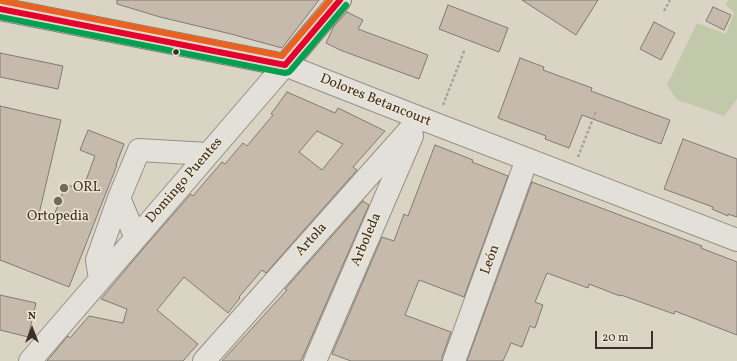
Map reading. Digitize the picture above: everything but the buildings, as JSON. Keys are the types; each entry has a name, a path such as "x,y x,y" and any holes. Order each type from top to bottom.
{"main road":[{"name":"Domingo Puentes","path":"285,65 340,0"},
{"name":"Dolores Betancourt","path":"0,9 285,65"}],"street":[{"name":"Dolores Betancourt","path":"285,65 737,240"},
{"name":"Domingo Puentes","path":"30,361 285,65"},
{"name":"Artola","path":"204,361 420,118"},
{"name":"Arboleda","path":"315,361 420,118"},
{"path":"100,279 97,260 119,198 139,150 208,154"},
{"name":"León","path":"454,361 527,159"},
{"path":"119,198 136,238"}],"path":[{"path":"664,11 670,0"},
{"path":"441,111 464,49"},
{"path":"578,157 596,111"}],"green space":[{"path":"728,0 737,0 737,99 724,116 677,100 667,85 697,23 726,34 734,13 726,5"}],"transit line":[{"path":"2,1 282,56 330,0"},
{"path":"0,9 285,65 340,0"},
{"path":"0,17 285,73 291,70 346,5"}],"place":[{"name":"ORL","path":"64,188"},
{"name":"Ortopedia","path":"58,201"}]}
